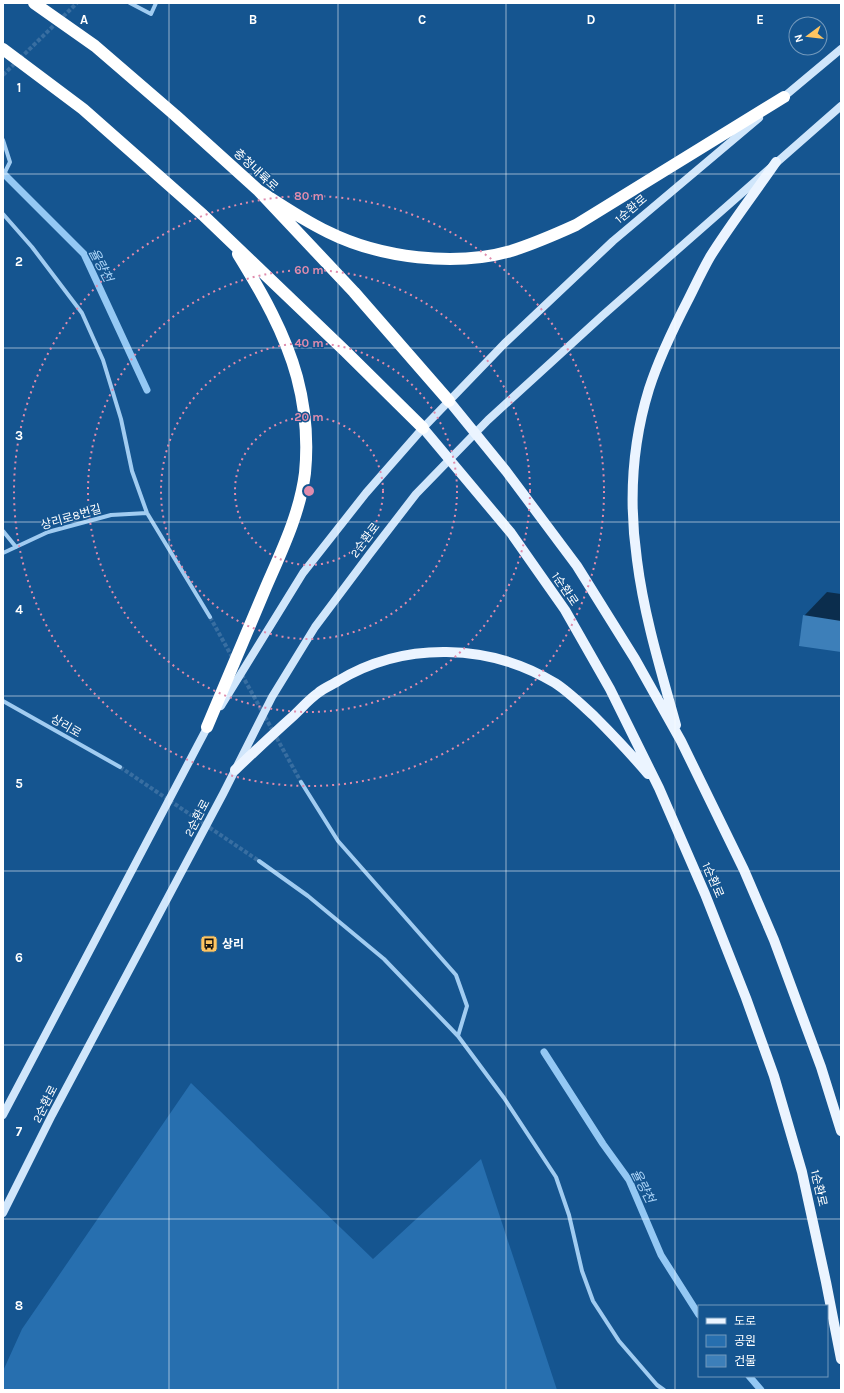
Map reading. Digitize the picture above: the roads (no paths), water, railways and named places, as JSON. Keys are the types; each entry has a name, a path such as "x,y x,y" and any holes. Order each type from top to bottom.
{"highway":[{"name":"충청내륙로","path":"34,3 95,46 175,115 258,190 354,292 449,401"},
{"path":"3,49 83,109 198,210 423,428"},
{"path":"258,190 298,216 329,233 356,244 386,252 440,259 463,259 487,256 510,251 543,240 576,225 784,97"},
{"path":"207,726 294,522 300,498 306,451 302,402 297,377 290,354 270,310 231,241"}],"main road":[{"path":"681,741 652,635 637,561 633,494 635,454 640,424 649,389 665,347 706,265 776,162"},
{"name":"1순환로","path":"449,401 506,471 577,566 635,659 681,741 744,870 774,940 821,1067 841,1131"},
{"name":"1순환로","path":"423,428 511,533 565,610 610,688 659,788 705,894 746,998 774,1076 802,1172 841,1359"},
{"path":"235,770 318,692 355,671 396,657 420,653 448,651 472,654 504,661 529,670 556,684 578,701 605,727 632,755 659,788"}],"street":[{"path":"130,3 151,14 156,3"},
{"name":"1순환로","path":"423,428 504,344 613,240 841,49"},
{"path":"450,460 488,420 602,316 841,106"},
{"path":"3,140 10,162 3,176"},
{"path":"3,214 32,247 82,313 103,360 122,419 132,471 147,513 210,617"},
{"path":"3,1115 207,726 268,632 303,573 366,493 423,428"},
{"name":"2순환로","path":"3,1213 52,1115 235,770 272,697 315,627 416,494 450,460"},
{"name":"상리로8번길","path":"3,553 48,532 111,515 147,513"},
{"path":"3,531 16,547"},
{"name":"상리로","path":"3,701 120,768"},
{"path":"301,782 338,841 456,975 467,1006 458,1036"},
{"path":"259,861 308,896 384,960 458,1036 504,1098 556,1177 569,1215 582,1271 594,1301 619,1342 657,1385 664,1390"}],"waterway":[{"name":"율량천","path":"3,173 84,254 147,390"},
{"name":"율량천","path":"544,1052 603,1144 629,1180 661,1255 698,1313"},
{"name":"율량천","path":"750,1377 761,1390"}],"tunnel":[{"path":"3,75 77,3"},
{"path":"210,617 301,782"},
{"path":"120,767 259,861"}],"place":[{"name":"상리","path":"209,944"}]}
